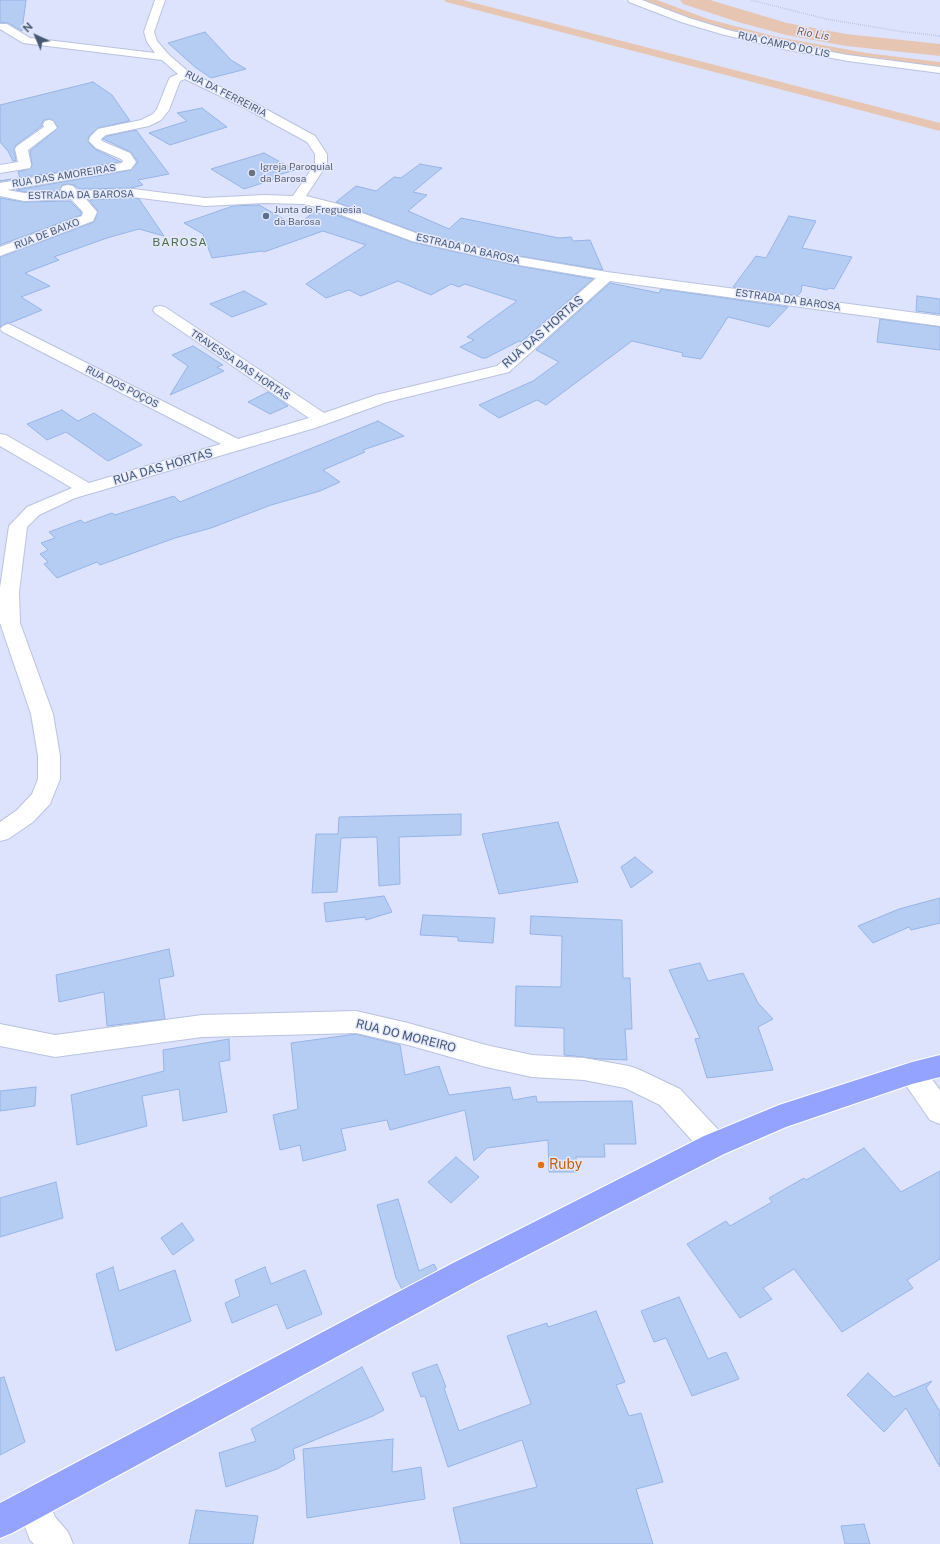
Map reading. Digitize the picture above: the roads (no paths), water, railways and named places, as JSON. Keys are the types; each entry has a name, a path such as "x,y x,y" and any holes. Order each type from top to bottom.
{"main road":[{"path":"0,1521 461,1274 714,1145 779,1117 912,1073 940,1066"}],"street":[{"name":"RUA DA FERREIRIA","path":"160,0 149,32 152,42 165,57 186,75 247,104 310,139 317,147 321,154 320,164 313,178 297,199"},
{"name":"RUA CAMPO DO LIS","path":"633,0 685,20 764,41 848,58 940,70"},
{"path":"3,26 27,41 165,57"},
{"name":"RUA DAS AMOREIRAS","path":"0,186 59,178 126,166 130,162 126,156 100,145 96,141 96,137 102,132 139,124 157,117 163,110 175,79 186,75"},
{"path":"0,169 24,165 21,149 51,128 49,124"},
{"path":"59,178 73,195"},
{"name":"ESTRADA DA BAROSA","path":"0,192 24,197 133,193 206,202 297,199 333,207 417,238 519,261 608,276 940,320"},
{"name":"RUA DE BAIXO","path":"0,252 88,218 90,212 87,207 73,195"},
{"path":"6,206 24,197"},
{"name":"RUA DAS HORTAS","path":"0,833 26,816 42,798 49,779 49,756 42,714 10,623 9,592 18,526 33,511 69,494 236,445 382,398 503,369 608,276"},
{"name":"TRAVESSA DAS HORTAS","path":"160,310 320,419"},
{"name":"RUA DOS POÇOS","path":"8,329 236,445"},
{"path":"0,439 87,489"},
{"name":"RUA DO MOREIRO","path":"0,1035 54,1046 202,1026 356,1022 408,1034 486,1056 532,1066 584,1069 629,1077 670,1097 714,1145"},
{"path":"912,1073 940,1112"},
{"path":"33,1503 42,1528 56,1544"}],"waterway":[{"path":"450,0 940,127"},
{"path":"646,0 704,21 776,40 867,57 940,66"},
{"name":"Rio Lis","path":"690,0 745,18 786,29 846,40 940,50"}],"place":[{"name":"Igreja Paroquial da Barosa","path":"252,173"},
{"name":"Junta de Freguesia da Barosa","path":"266,216"},
{"name":"Ruby","path":"541,1165"}],"district":[{"name":"BAROSA","path":"180,242"}]}
